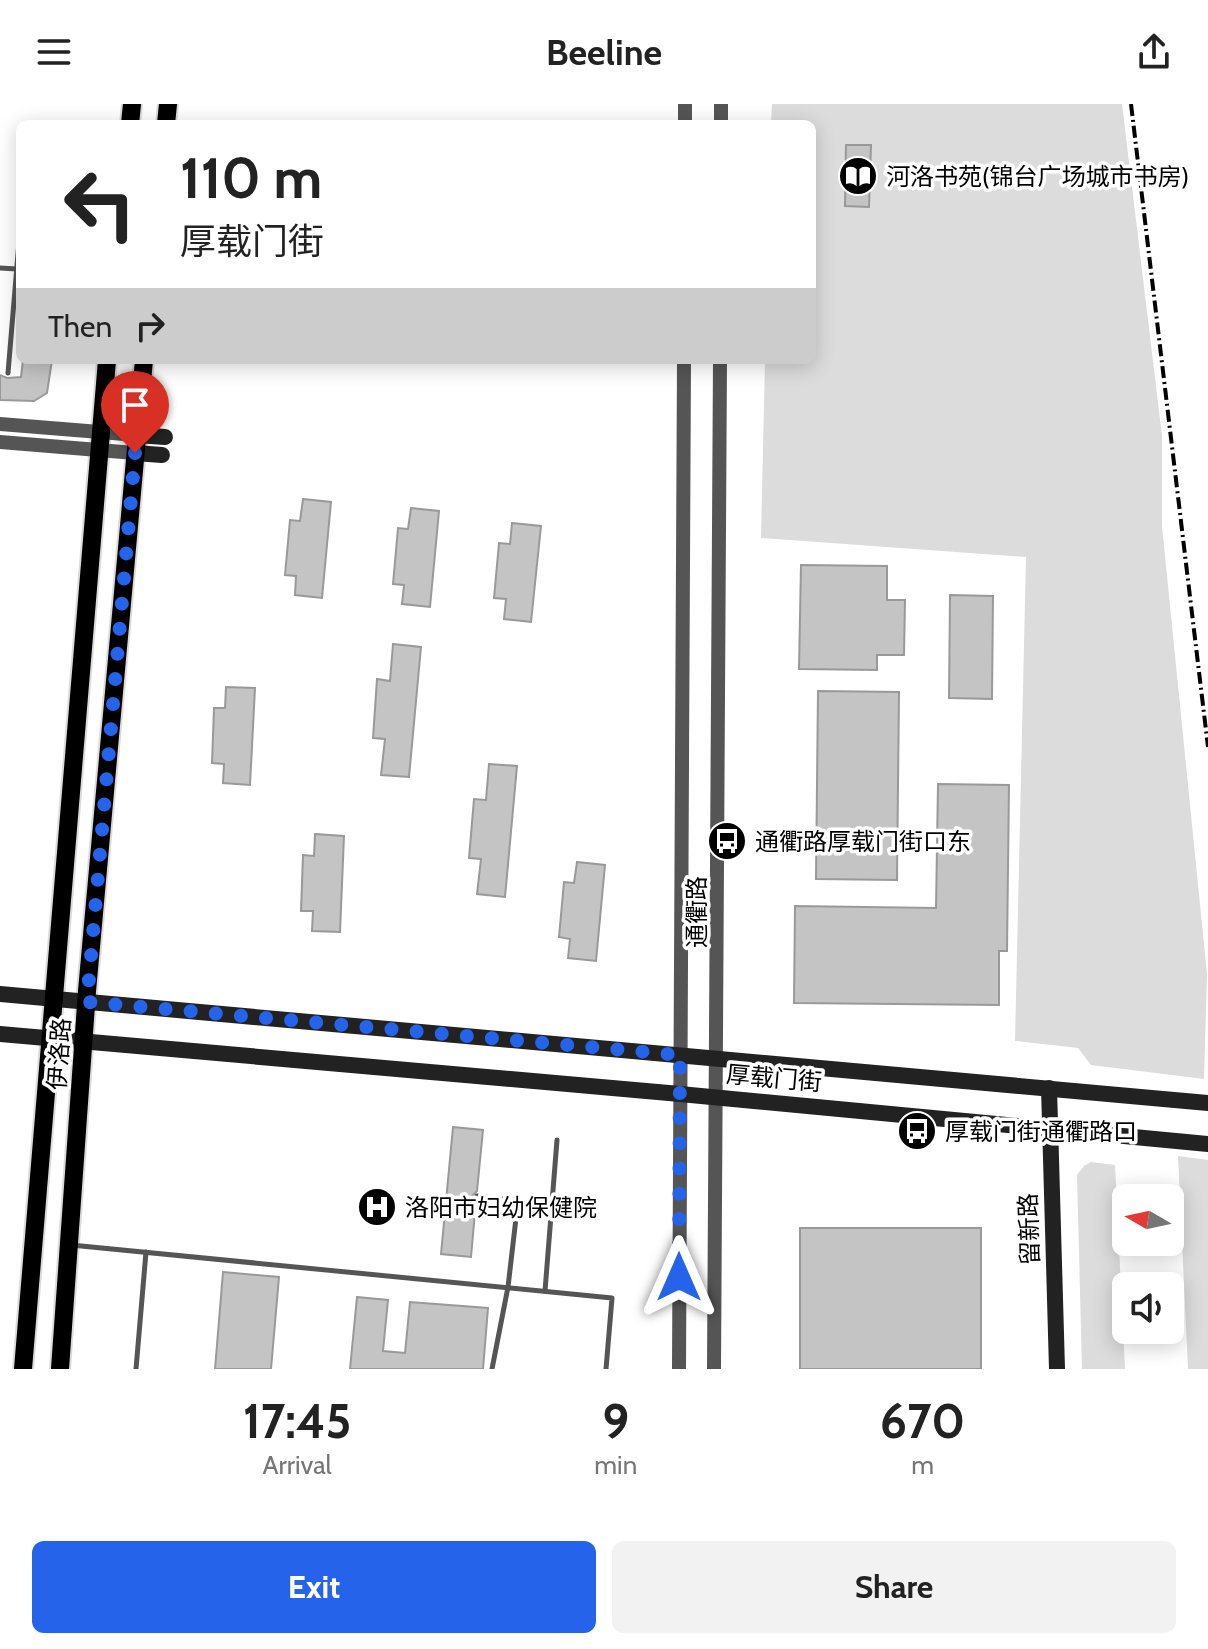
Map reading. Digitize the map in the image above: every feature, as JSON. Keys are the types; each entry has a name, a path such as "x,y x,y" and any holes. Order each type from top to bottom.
{"main road":[{"name":"伊洛路","path":"23,1369 107,364"},
{"name":"伊洛路","path":"60,1369 87,1002 144,364"},
{"path":"136,444 165,437"},
{"path":"136,444 162,455"},
{"name":"厚载门街","path":"0,994 1208,1103"},
{"name":"厚载门街","path":"0,1034 1208,1144"},
{"name":"留新路","path":"1049,1088 1057,1369"}],"street":[{"name":"通衢路","path":"679,1369 684,364"},
{"name":"通衢路","path":"714,1369 720,364"},
{"path":"0,424 99,442"},
{"path":"0,442 136,444"},
{"path":"717,1097 724,1369"}],"lane":[{"path":"8,373 16,281"},
{"path":"545,1291 557,1140"},
{"path":"477,1196 552,1204"},
{"path":"492,1369 508,1287 518,1201"},
{"path":"70,1245 612,1298 606,1369"},
{"path":"136,1369 146,1252"}],"shaded area":[{"path":"772,104 1122,104 1162,436 1162,526 1207,974 1204,1079 1091,1065 1078,1048 1015,1041 1026,557 761,538 765,364 816,364 816,120 771,120"},
{"path":"1178,1156 1208,1160 1208,1369 1188,1369 1183,1256 1184,1184 1179,1184"},
{"path":"1091,1162 1115,1165 1112,1256 1119,1256 1120,1272 1112,1272 1112,1344 1124,1344 1125,1369 1082,1369 1077,1175"}],"building":[{"name":"河洛书苑(锦台广场城市书房)","path":"846,145 871,145 869,207 845,206"},
{"path":"23,364 51,364 47,393 34,401 0,400 0,375 21,377"},
{"path":"303,499 331,502 322,598 295,595 296,576 285,575 290,520 300,521"},
{"path":"411,508 439,511 430,607 402,604 404,585 393,584 398,528 408,529"},
{"path":"512,523 541,526 531,622 504,619 506,599 494,598 499,543 510,544"},
{"path":"801,565 887,566 887,600 905,600 904,655 877,655 877,670 799,669"},
{"path":"950,595 993,596 992,699 949,698"},
{"path":"393,644 421,647 409,777 381,775 385,739 373,738 377,679 390,681"},
{"path":"226,687 255,688 250,785 223,783 224,764 212,763 214,708 225,708"},
{"path":"818,691 899,692 897,880 816,879"},
{"path":"489,764 517,766 505,897 477,894 481,859 469,858 474,799 486,800"},
{"path":"938,784 1009,785 1007,951 999,951 999,1005 794,1003 795,906 936,908"},
{"path":"315,834 344,836 340,932 312,931 313,911 301,911 303,855 314,856"},
{"path":"577,862 605,865 596,961 568,958 570,939 559,937 564,882 574,883"},
{"path":"453,1127 483,1130 477,1191 472,1196 476,1201 471,1257 441,1254"},
{"path":"800,1228 981,1228 981,1369 800,1369"},
{"path":"223,1272 279,1277 271,1369 215,1369"},
{"path":"357,1297 388,1300 383,1351 405,1353 410,1302 488,1308 483,1369 350,1369"}],"railway":[{"path":"1131,104 1208,747"}],"place":[{"name":"河洛书苑(锦台广场城市书房)","path":"858,176"},
{"name":"通衢路厚载门街口东","path":"727,841"},
{"name":"厚载门街通衢路口","path":"917,1131"},
{"name":"洛阳市妇幼保健院","path":"377,1207"}],"route":[{"path":"135,453 87,1002 680,1055 679,1277"}]}
